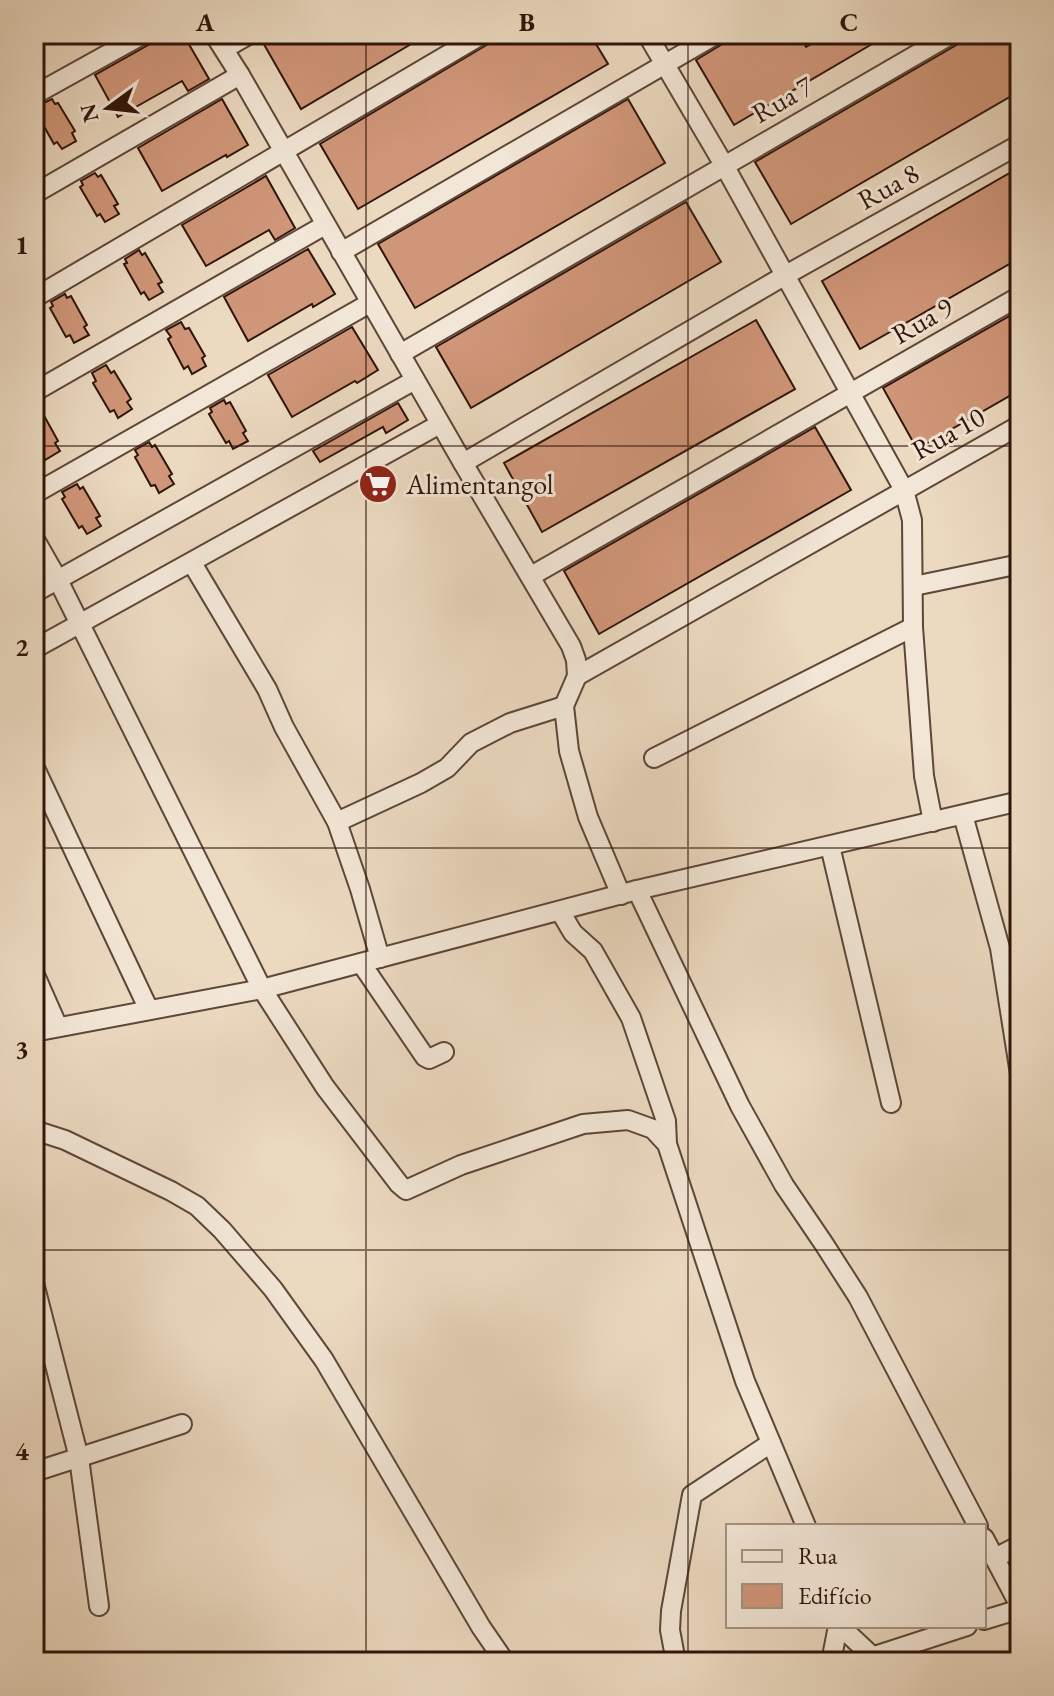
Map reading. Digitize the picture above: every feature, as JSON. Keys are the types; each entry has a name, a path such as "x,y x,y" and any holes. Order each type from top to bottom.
{"street":[{"path":"34,95 144,34"},
{"path":"250,34 219,42 571,646 577,676 564,706 567,739 588,817 740,1106 784,1185 858,1297 977,1524"},
{"path":"34,298 483,34"},
{"path":"647,34 724,165 904,490 912,520 913,627 924,776 933,822"},
{"path":"341,252 717,34"},
{"name":"Rua 7","path":"400,354 952,34"},
{"path":"34,194 240,75"},
{"name":"Rua 8","path":"463,463 784,276 1020,144"},
{"path":"34,392 325,225"},
{"name":"Rua 9","path":"531,576 1020,296"},
{"path":"34,494 370,303"},
{"path":"34,593 415,380"},
{"path":"34,649 440,424"},
{"name":"Rua 10","path":"577,676 1020,425"},
{"path":"34,538 80,623 262,989 325,1087 399,1184 406,1190 461,1165 583,1124 628,1120 653,1129 667,1144"},
{"path":"192,563 267,689 284,727 337,822 360,889 370,961 425,1057 429,1059 444,1052"},
{"path":"914,586 1020,564"},
{"path":"654,758 913,627"},
{"path":"337,822 421,783 447,768 471,743 510,723 564,706"},
{"path":"34,766 149,1010"},
{"path":"34,1032 262,989 629,892 1020,801"},
{"path":"963,815 1000,948 1020,1074"},
{"path":"830,846 891,1103"},
{"path":"560,911 573,933 593,951 631,1018 666,1121 667,1144 745,1381 805,1524"},
{"path":"34,973 58,1027"},
{"path":"34,1130 65,1140 171,1191 197,1206 222,1230 273,1289 324,1360 481,1627 505,1662"},
{"path":"34,1283 79,1458 99,1606"},
{"path":"34,1472 182,1424"},
{"path":"676,1662 670,1630 671,1611 692,1495 771,1443"},
{"path":"986,1542 1020,1608 986,1619"},
{"path":"995,1558 1020,1545"},
{"path":"831,1662 839,1628"},
{"path":"841,1628 865,1659 961,1628"}],"building":[{"path":"156,34 183,34 209,79 188,91 182,81 118,117 95,75 150,44"},
{"path":"275,34 428,34 301,109 262,41"},
{"path":"505,34 590,34 608,64 358,209 320,144"},
{"path":"739,34 799,34 806,47 829,34 889,34 734,125 696,60"},
{"path":"965,34 1015,34 1020,44 1020,91 791,224 755,162 958,44"},
{"path":"52,99 55,104 58,103 75,131 72,133 76,141 62,149 57,142 54,144 37,114 40,112 37,106"},
{"path":"222,99 248,145 162,191 138,148"},
{"path":"628,99 665,163 415,308 378,244"},
{"path":"1020,167 1020,258 860,349 822,281"},
{"path":"95,173 98,177 101,175 118,204 114,206 119,214 105,222 100,214 97,216 80,187 83,185 81,181"},
{"path":"266,176 295,228 275,240 269,230 206,266 182,225"},
{"path":"686,202 721,262 471,408 436,347"},
{"path":"308,249 335,294 248,341 224,297"},
{"path":"139,250 142,255 145,253 162,282 158,284 163,292 149,300 144,292 141,294 124,264 127,263 125,259"},
{"path":"65,294 67,298 71,296 89,335 74,343 70,335 66,337 50,308 53,306 51,302"},
{"path":"1020,310 1020,390 917,449 883,388"},
{"path":"756,320 795,389 542,532 504,463"},
{"path":"181,322 185,329 189,328 205,356 202,358 206,366 192,374 188,366 184,369 166,330"},
{"path":"352,327 378,370 292,417 268,375"},
{"path":"106,365 111,373 114,371 131,399 127,402 132,409 118,418 114,410 110,412 93,383 96,381 92,373"},
{"path":"224,400 226,404 230,402 248,441 233,449 209,414 212,412 210,408"},
{"path":"37,403 58,441 55,443 60,451 45,460 41,452 34,456 34,404"},
{"path":"398,403 408,420 386,433 383,427 320,462 313,451"},
{"path":"815,427 851,490 599,634 564,571"},
{"path":"149,442 152,447 155,445 172,474 169,476 174,484 159,493 155,485 151,486 135,457 138,455 135,450"},
{"path":"77,484 80,489 83,487 100,516 96,518 101,526 87,534 82,526 79,528 62,499 65,497 62,492"}],"place":[{"name":"Alimentangol","path":"378,484"}]}
